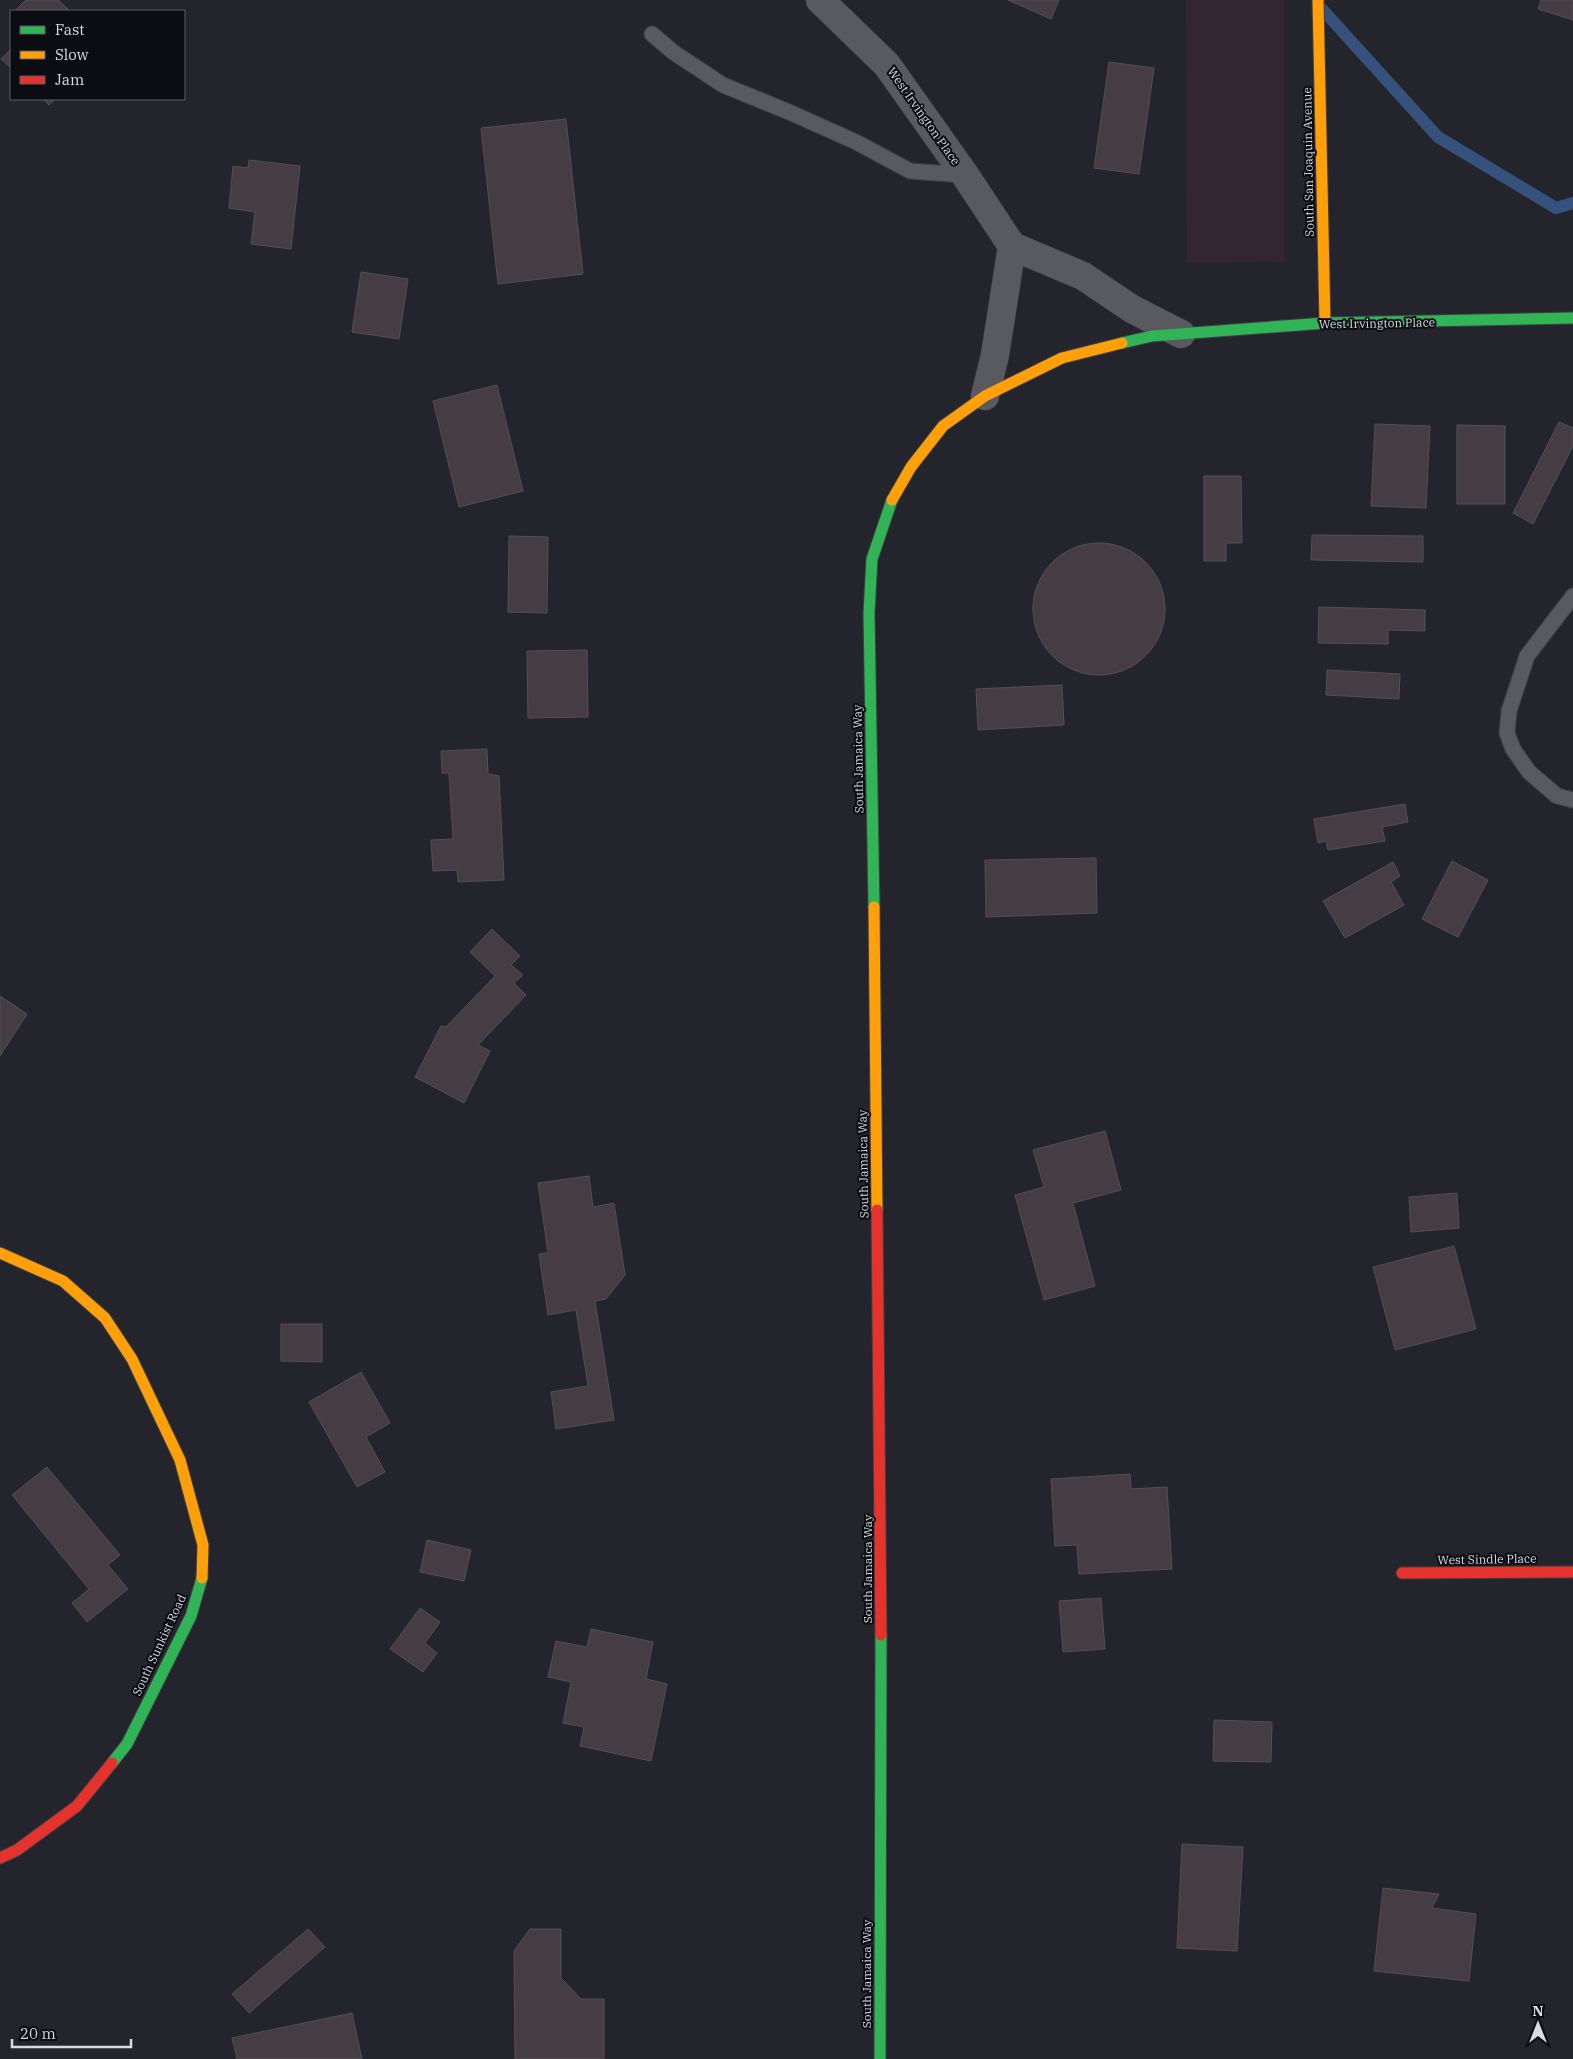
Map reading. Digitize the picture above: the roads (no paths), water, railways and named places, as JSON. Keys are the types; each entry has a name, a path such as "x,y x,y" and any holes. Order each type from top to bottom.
{"street":[{"name":"West Irvington Place","path":"820,0 887,65 965,175 1012,246"},
{"name":"South San Joaquin Avenue","path":"1318,0 1325,323"},
{"path":"984,396 995,355 1012,246 1083,276 1132,309 1181,334"},
{"name":"West Irvington Place","path":"1062,358 1152,336 1325,323 1573,318"},
{"name":"South Jamaica Way","path":"880,2059 881,1567 869,613 872,559 890,504 912,467 943,426 984,396 1062,358"},
{"name":"South Sunkist Road","path":"0,1253 63,1281 105,1318 132,1359 180,1460 203,1545 202,1583 191,1616 127,1744 77,1806 17,1850 0,1858"},
{"name":"West Sindle Place","path":"1402,1573 1573,1572"}],"lane":[{"path":"652,34 673,52 723,85 856,142 910,171 965,175"},
{"path":"1573,596 1528,656 1509,711 1507,733 1513,749 1529,772 1557,796 1573,800"}],"waterway":[{"path":"1322,9 1438,137 1556,208 1573,203"}]}
